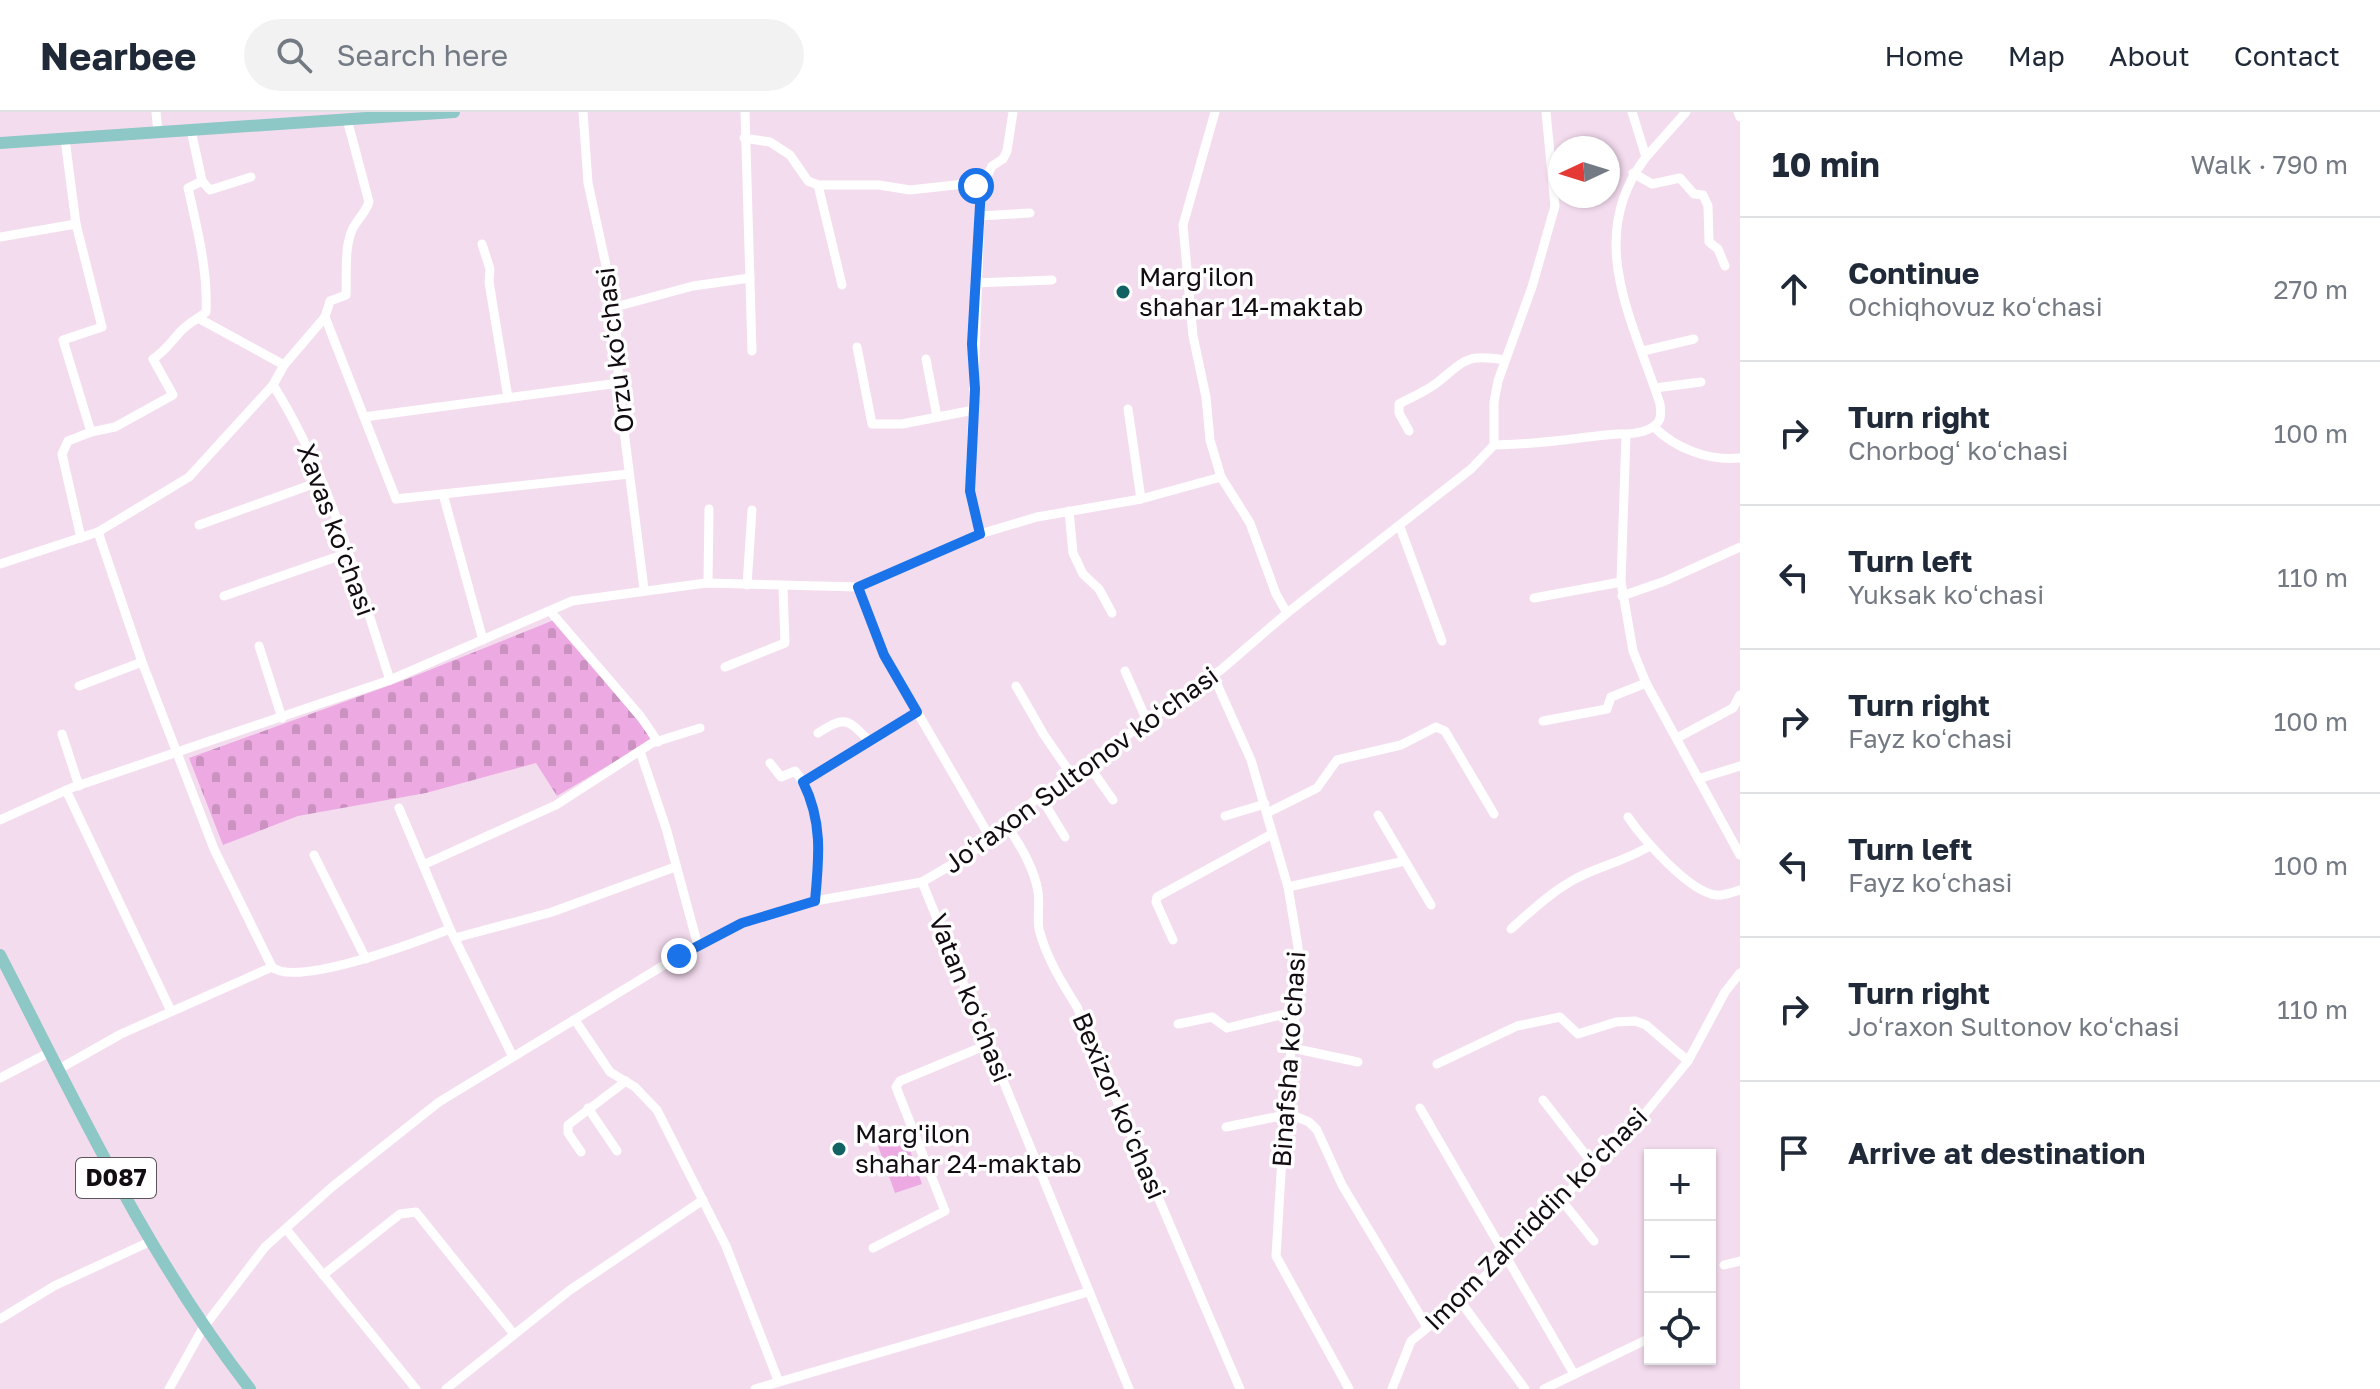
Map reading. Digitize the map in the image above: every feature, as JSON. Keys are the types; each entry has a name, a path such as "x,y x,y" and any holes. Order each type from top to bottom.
{"main road":[{"path":"0,143 158,133 299,117 454,112"},
{"name":"D087","path":"0,955 149,1242 203,1328 250,1389"}],"street":[{"path":"156,112 158,133"},
{"name":"Orzu koʻchasi","path":"583,112 588,183 615,307 619,383 644,589"},
{"path":"745,112 752,351"},
{"path":"980,534 970,491 975,283 981,188 992,166 1003,159 1007,151 1013,112"},
{"path":"1215,112 1183,225 1194,344 1206,397 1210,440 1221,477 1250,523 1276,594 1287,613"},
{"path":"1546,112 1555,206 1494,402 1494,445 1560,443 1608,434 1626,435 1654,427 1661,417 1655,388 1615,270 1620,206 1633,173 1686,112"},
{"path":"1632,112 1646,157"},
{"path":"0,564 98,532 189,477 273,385 284,365 325,317 330,301 346,295 347,250 353,228 366,213 369,202 354,117"},
{"path":"191,130 202,181 210,190 251,177"},
{"path":"744,138 770,142 790,155 808,181 818,185 879,185 910,190 964,184 981,188"},
{"path":"65,139 76,224 102,327 63,340 91,432"},
{"path":"1633,173 1652,184 1680,178 1694,194 1703,195 1707,204 1709,242 1718,249 1725,266"},
{"path":"81,538 62,454 68,441 115,427 173,395 153,359 167,350 180,328 206,312 200,242 188,188 202,181"},
{"path":"818,185 842,285"},
{"path":"979,216 1030,213"},
{"path":"0,237 76,224"},
{"path":"482,244 490,269 489,282 508,398"},
{"path":"615,307 693,286 750,278"},
{"path":"975,283 1052,280"},
{"path":"325,317 396,499 629,474"},
{"path":"198,318 284,365"},
{"path":"1643,351 1694,339"},
{"path":"857,347 872,424 902,424 974,410"},
{"path":"1409,431 1399,413 1399,404 1438,382 1460,361 1477,356 1505,360"},
{"path":"926,359 937,417"},
{"path":"1655,388 1701,382"},
{"path":"364,417 619,383"},
{"name":"Xavas koʻchasi","path":"273,385 292,415 348,553 390,680"},
{"path":"1128,409 1141,499"},
{"path":"1654,427 1668,441 1691,448 1708,459 1740,458"},
{"path":"1626,435 1621,582 1633,651 1646,683 1740,855"},
{"name":"Joʻraxon Sultonov koʻchasi","path":"169,1389 203,1328 265,1247 439,1102 512,1055 742,923 815,901 922,882 991,839 1040,796 1213,675 1287,613 1400,527 1494,445"},
{"path":"0,820 66,790 390,680 572,601 644,589 708,583 783,588 858,587 980,534 1069,511 1141,499 1221,477"},
{"path":"199,525 319,482"},
{"path":"443,494 483,640"},
{"path":"708,583 709,509"},
{"path":"747,585 752,510"},
{"path":"1069,511 1073,553 1083,574 1099,589 1112,613"},
{"path":"1400,527 1442,641"},
{"path":"98,532 142,662 214,849 272,967 288,974 366,959 452,933 552,912 675,867"},
{"path":"1622,596 1665,581 1740,547"},
{"path":"224,596 348,553"},
{"path":"1534,598 1621,582"},
{"path":"858,587 884,655 991,839"},
{"path":"725,667 785,643 783,588"},
{"path":"550,611 641,717 658,742"},
{"path":"259,646 282,718"},
{"path":"79,686 142,662"},
{"path":"1125,671 1147,721"},
{"name":"Binafsha koʻchasi","path":"1213,675 1251,760 1288,887 1298,947 1297,1011 1285,1114 1276,1256 1349,1389"},
{"path":"1543,721 1607,709 1611,697 1646,683"},
{"path":"1016,686 1071,774"},
{"path":"1677,738 1733,708 1740,695"},
{"path":"803,782 917,712"},
{"path":"818,733 838,720 845,721 869,741"},
{"path":"1225,816 1266,808 1321,785 1328,768 1337,760 1401,745 1436,727 1445,731 1494,814"},
{"path":"423,865 556,805 658,742 700,728"},
{"path":"62,734 79,786"},
{"path":"640,751 666,828 698,946"},
{"path":"770,763 781,777 795,771 815,806 819,832 815,901"},
{"path":"1087,763 1113,800"},
{"path":"1698,779 1740,766"},
{"path":"66,790 171,1011"},
{"path":"1040,796 1065,837"},
{"path":"399,808 452,933 512,1055"},
{"path":"1378,815 1431,905"},
{"path":"1628,817 1648,847 1708,893 1719,895 1740,890"},
{"name":"Bexizor koʻchasi","path":"1006,825 1038,891 1039,929 1048,954 1077,1007 1240,1389"},
{"path":"1173,940 1157,897 1272,834"},
{"path":"1511,929 1542,901 1577,878 1617,864 1648,847"},
{"path":"314,855 366,959"},
{"path":"1288,887 1405,861"},
{"name":"Vatan koʻchasi","path":"922,882 1129,1389"},
{"path":"59,1069 121,1034 272,967"},
{"name":"Imom Zahriddin koʻchasi","path":"1392,1389 1411,1341 1460,1301 1596,1168 1688,1061 1740,973"},
{"path":"1178,1024 1212,1017 1227,1028 1297,1011"},
{"path":"1437,1064 1517,1026 1560,1017 1578,1034 1623,1020 1640,1022 1688,1061"},
{"path":"575,1020 610,1072 626,1081 657,1110 726,1246 778,1380"},
{"path":"873,1248 945,1211 896,1087 900,1081 989,1044"},
{"path":"1292,1048 1358,1062"},
{"path":"0,1078 50,1052"},
{"path":"581,1152 567,1127 626,1081"},
{"path":"1543,1100 1596,1168"},
{"path":"588,1108 617,1151"},
{"path":"1420,1108 1574,1374"},
{"path":"1226,1127 1285,1114 1309,1122 1317,1130 1342,1185 1427,1327"},
{"path":"446,1389 570,1290 703,1200"},
{"path":"1562,1201 1594,1241"},
{"path":"323,1275 400,1214 407,1210 416,1212 513,1333"},
{"path":"286,1229 416,1389"},
{"path":"0,1319 54,1286 149,1242"},
{"path":"1724,1265 1740,1261"},
{"path":"755,1389 978,1322 1046,1307 1088,1292"},
{"path":"1460,1301 1525,1389"},
{"path":"1544,1389 1644,1341"}],"green space":[{"path":"554,620 653,739 557,796 536,763 426,793 298,816 223,845 189,758 407,679"},
{"path":"904,1133 922,1184 895,1193 877,1143"}],"place":[{"name":"Marg'ilon shahar 14-maktab","path":"1123,292"},
{"name":"Marg'ilon shahar 24-maktab","path":"839,1149"}],"route":[{"path":"679,956 742,923 815,901 819,832 815,806 803,782 917,712 884,655 858,587 980,534 970,491 975,389 972,344 981,188 976,186"}]}
